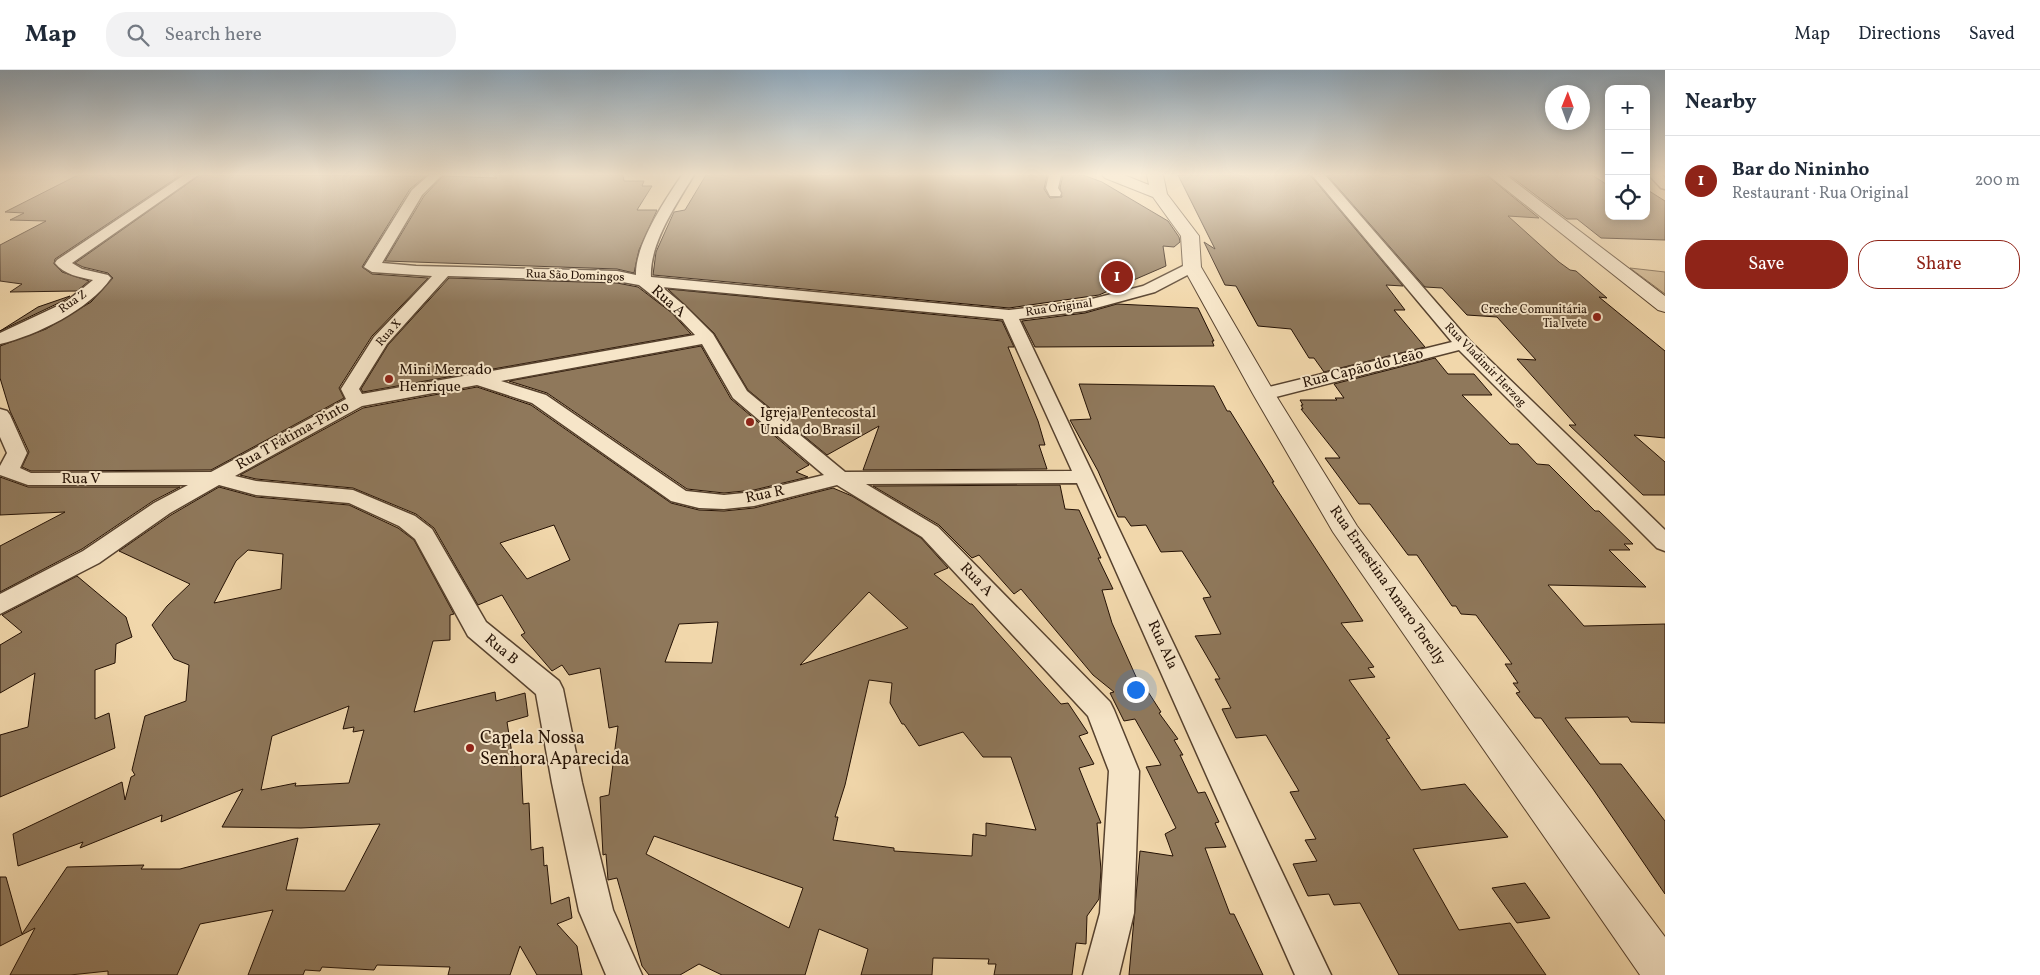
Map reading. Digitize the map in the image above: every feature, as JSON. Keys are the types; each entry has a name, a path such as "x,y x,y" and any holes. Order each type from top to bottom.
{"street":[{"name":"Rua Z","path":"0,339 51,318 76,302 103,279 77,272 62,263 130,217"},
{"name":"Rua São Domingos","path":"402,217 372,267 444,272 617,276 644,281 1009,315"},
{"path":"644,281 643,263 662,217"},
{"name":"Rua Ernestina Amaro Torelly","path":"1176,217 1190,236 1192,267 1264,394 1346,532 1665,973"},
{"name":"Rua Vladimir Herzog","path":"1354,217 1463,344 1665,543"},
{"path":"1550,217 1665,306"},
{"name":"Rua Original","path":"1009,315 1085,306 1149,288 1192,267"},
{"name":"Rua X","path":"357,401 350,389 380,341 444,272"},
{"name":"Rua A","path":"644,281 679,309 707,338 740,394 840,478 930,532 1100,710 1124,771 1117,913 1101,975"},
{"name":"Rua Ala","path":"1009,315 1085,476 1313,975"},
{"name":"Rua T Fátima-Pinto","path":"0,605 91,557 162,508 304,428 357,401 707,338"},
{"name":"Rua Capão do Leão","path":"1264,394 1463,344"},
{"name":"Rua R","path":"478,379 539,399 679,496 698,500 724,502 754,499 840,478 1085,476"},
{"name":"Rua V","path":"0,415 17,453 8,471 28,479 184,480 218,478"},
{"name":"Rua B","path":"218,478 256,488 353,496 407,521 424,534 476,629 549,689 567,783 596,911 624,975"}],"shaded area":[{"path":"1630,268 1665,272 1665,294"}],"building":[{"path":"16,217 118,217 55,259 54,264 62,272 89,281 77,291 10,292 22,284 0,281 0,245 46,221 10,220"},
{"path":"140,217 393,217 362,267 372,274 428,278 372,336 339,388 344,398 211,470 31,471 22,467 29,452 10,411 0,378 0,346 46,329 91,302 113,278 108,273 83,267 75,263"},
{"path":"411,217 654,217 639,250 634,273 617,269 385,261"},
{"path":"672,217 1162,217 1168,221 1179,237 1180,242 1174,247 1163,246 1166,266 1099,295 1009,308 653,275 656,252"},
{"path":"1199,217 1345,217 1403,286 1386,285 1405,310 1394,310 1425,347 1324,372 1314,358 1309,358 1291,329 1258,326 1236,286 1225,285 1204,242 1215,249"},
{"path":"1364,217 1509,217 1559,262 1570,270 1576,271 1607,298 1599,297 1665,351 1665,438 1634,435 1665,462 1665,495 1643,495 1569,425 1576,425 1517,359 1536,360 1497,317 1467,315 1442,288 1425,287"},
{"path":"1565,217 1650,220 1650,217 1665,217 1665,240 1601,238 1577,219"},
{"path":"449,278 617,283 638,287 672,313 691,334 363,392 361,389 388,345"},
{"path":"668,289 1002,321 1014,347 1008,347 1038,421 1045,445 1039,445 1047,469 863,470 879,426 827,455 748,390 714,333"},
{"path":"70,296 65,300 0,331 38,307"},
{"path":"1117,304 1198,308 1214,341 1212,341 1214,346 1035,347 1022,321 1085,313"},
{"path":"701,346 731,399 809,465 796,472 808,477 754,490 724,493 687,489 547,393 509,381"},
{"path":"1435,358 1448,374 1474,374 1492,395 1462,395 1510,444 1518,444 1537,464 1549,465 1595,511 1599,511 1633,544 1624,544 1630,550 1609,550 1646,587 1548,585 1584,626 1665,624 1665,723 1631,722 1628,717 1565,718 1600,764 1621,764 1665,821 1665,894 1593,789 1541,718 1535,718 1516,693 1520,692 1513,683 1518,683 1505,664 1512,664 1476,615 1461,614 1456,606 1452,606 1417,555 1408,555 1370,504 1359,504 1325,458 1340,458 1301,409 1303,409 1301,405 1303,405 1300,400 1337,400 1335,398 1344,398 1334,384"},
{"path":"1079,384 1214,386 1227,411 1230,411 1274,482 1272,482 1363,621 1341,623 1374,667 1368,668 1375,677 1349,680 1390,738 1386,739 1421,790 1465,784 1508,837 1413,849 1459,930 1510,923 1546,975 1399,975 1360,903 1334,905 1329,894 1308,896 1293,864 1317,861 1305,840 1316,839 1290,792 1299,791 1266,735 1236,738 1222,709 1231,708 1215,679 1220,679 1195,636 1221,634 1203,598 1211,597 1182,551 1161,552 1146,525 1131,526 1125,517 1118,517 1098,471 1070,420 1091,419"},
{"path":"477,387 531,405 671,503 699,510 724,511 754,508 833,488 852,496 921,538 948,568 934,574 972,604 1061,704 1068,703 1088,733 1079,736 1094,764 1079,768 1101,823 1097,823 1101,870 1099,899 1087,916 1086,944 1076,943 1072,975 994,975 996,964 988,964 989,959 933,958 932,975 861,975 868,949 819,929 805,975 722,975 699,964 680,975 649,975 642,966 617,878 608,880 606,854 603,855 600,797 609,795 618,726 609,728 600,668 569,675 562,665 552,671 521,635 525,633 502,595 478,605 434,528 416,514 353,488 256,479 240,475 363,408","holes":["554,525 570,560 527,579 500,543","869,592 908,628 800,665","718,622 712,663 665,662 679,624","869,680 892,683 890,703 902,724 904,724 919,746 963,732 983,757 1011,757 1036,830 986,823 986,836 973,834 972,856 894,851 894,848 833,840 838,817 835,817 845,785","654,836 803,888 789,928 646,854"]},
{"path":"0,477 28,487 180,487 153,501 82,549 0,592 0,546 65,512 0,515"},
{"path":"1060,485 1065,509 1079,510 1101,558 1098,558 1113,589 1102,590 1112,623 1141,688 1145,687 1161,712 1159,713 1178,739 1174,740 1183,755 1180,755 1198,793 1205,792 1219,822 1215,823 1226,847 1205,848 1230,914 1234,914 1263,975 1129,975 1140,851 1173,856 1165,834 1176,828 1146,767 1161,765 1135,719 1124,721 1110,693 1114,692 1093,675 1021,589 1014,594 979,555 972,558 939,525 873,486"},
{"path":"219,487 256,497 349,505 398,528 414,540 454,614 450,615 450,640 433,641 414,712 495,692 496,701 525,693 528,716 507,722 514,766 521,764 523,804 529,803 531,850 543,847 544,866 547,865 551,904 569,897 572,918 557,924 577,946 582,975 537,975 520,946 510,975 448,975 450,967 377,965 374,970 322,967 320,971 305,970 303,975 248,975 273,910 200,924 177,975 108,975 108,971 70,975 10,975 35,928 0,946 0,877 6,877 22,934 67,867 144,865 141,869 180,869 298,838 286,890 345,891 380,824 301,828 222,827 243,789 161,822 162,815 80,848 83,842 18,866 13,834 122,782 125,800 131,777 135,775 132,770 145,716 186,701 189,665 174,659 152,625 167,606 190,584 119,551 171,515","holes":["248,550 283,554 281,589 214,603 236,561","349,706 343,729 354,727 353,732 364,730 349,783 295,786 296,783 261,790 272,736"]},
{"path":"77,576 126,617 132,637 116,644 115,663 95,670 95,719 109,713 115,748 0,797 0,735 28,727 35,673 0,693 0,645 22,632 2,615"},
{"path":"1525,883 1550,918 1517,923 1492,888"}],"place":[{"name":"Bar do Nininho","path":"1117,277"},
{"name":"Creche Comunitária Tia Ivete","path":"1597,317"},
{"name":"Mini Mercado Henrique","path":"389,379"},
{"name":"Igreja Pentecostal Unida do Brasil","path":"750,422"},
{"name":"Capela Nossa Senhora Aparecida","path":"470,748"}]}
